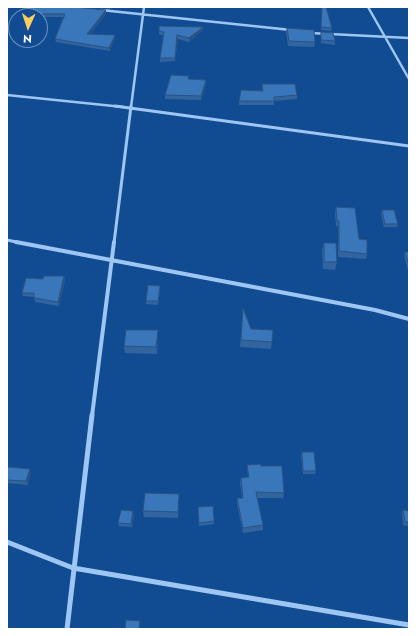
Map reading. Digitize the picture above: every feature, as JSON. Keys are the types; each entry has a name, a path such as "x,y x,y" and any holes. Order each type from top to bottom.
{"street":[{"path":"68,629 73,568 144,7"},
{"path":"368,7 409,78"},
{"path":"100,10 294,31"},
{"path":"308,33 409,38"},
{"path":"7,95 220,119 409,146"},
{"path":"7,240 375,310 409,319"},
{"path":"7,542 73,568 409,625"}],"building":[{"path":"74,7 106,10 87,34 115,35 109,48 55,39 65,14 48,14 48,8 29,8"},
{"path":"322,7 326,7 332,28 321,27"},
{"path":"159,26 203,27 189,38 177,35 175,58 160,58 164,32 159,31"},
{"path":"287,28 314,30 315,42 289,41"},
{"path":"321,32 333,33 335,41 321,40"},
{"path":"171,75 189,76 188,79 206,80 201,96 165,95"},
{"path":"262,84 295,84 297,95 274,97 274,101 239,101 241,90 263,91"},
{"path":"336,207 355,208 359,239 367,240 367,254 339,251 339,221 337,221"},
{"path":"382,210 394,210 398,224 385,224"},
{"path":"324,243 336,243 337,262 324,262"},
{"path":"405,252 409,252 409,265"},
{"path":"44,276 64,276 58,302 34,298 34,293 22,293 26,278 43,279"},
{"path":"148,285 160,286 158,301 146,301"},
{"path":"243,308 251,329 273,330 272,342 241,340"},
{"path":"126,330 158,330 156,347 124,346"},
{"path":"302,452 314,452 316,471 303,471"},
{"path":"261,464 261,466 282,466 284,493 256,492 263,525 243,528 237,498 243,498 241,478 249,477 247,465"},
{"path":"8,467 30,469 26,481 7,480"},
{"path":"145,493 179,494 178,512 143,511"},
{"path":"213,506 214,521 199,523 198,507"},
{"path":"121,510 133,511 131,524 118,523"},
{"path":"403,510 409,511 409,522 405,522"},
{"path":"126,620 140,621 139,629 125,629"}]}
